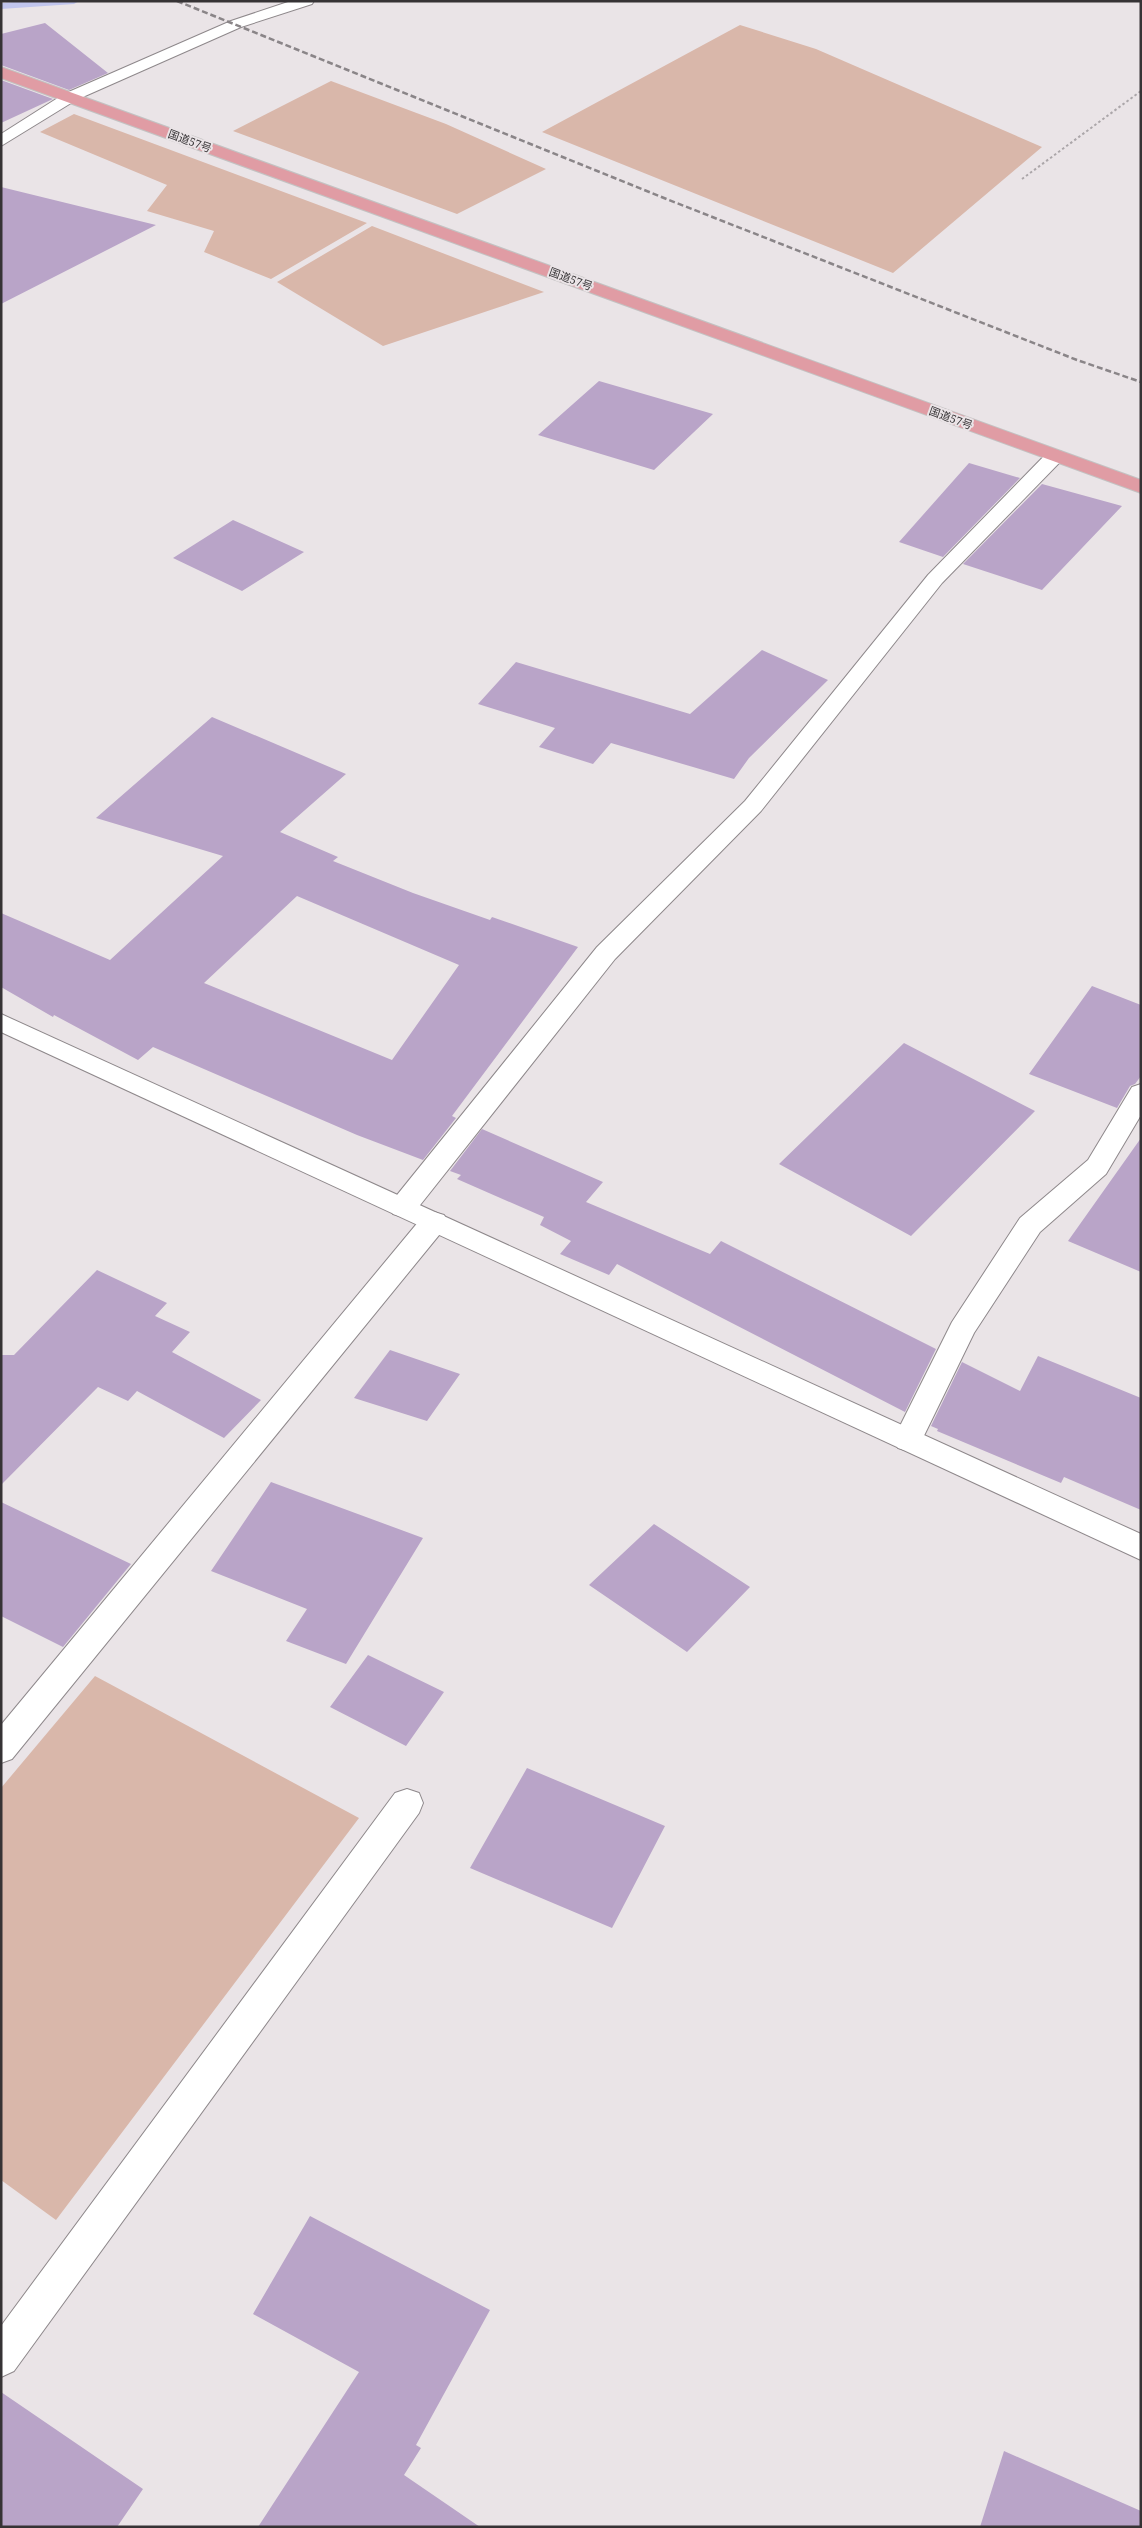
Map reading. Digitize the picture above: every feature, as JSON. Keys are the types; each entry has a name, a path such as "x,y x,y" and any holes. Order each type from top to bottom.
{"highway":[{"name":"国道57号","path":"1,72 1141,487"}],"street":[{"path":"1,141 70,97 236,24 307,1"},
{"path":"402,1207 606,953 753,806 935,579 1055,456"},
{"path":"1,1022 1141,1548"},
{"path":"908,1440 962,1329 1030,1225 1097,1167 1141,1093"},
{"path":"1,1749 434,1222"},
{"path":"1,2358 407,1803"}],"path":[{"path":"1022,179 1141,91"}],"shaded area":[{"path":"740,25 816,49 1042,147 893,273 542,132"},
{"path":"331,81 446,124 546,169 457,214 233,131"},
{"path":"74,114 367,223 271,279 204,252 214,231 147,211 167,185 40,132"},
{"path":"372,226 544,292 383,346 277,282"},
{"path":"95,1676 359,1818 56,2220 1,2180 1,1788"}],"building":[{"path":"45,23 108,73 69,90 1,65 1,34"},
{"path":"1,80 53,99 1,123"},
{"path":"1,187 156,225 1,304"},
{"path":"599,381 713,414 654,470 538,435"},
{"path":"969,463 1020,478 943,557 899,542"},
{"path":"1042,484 1122,506 1042,590 963,564"},
{"path":"233,520 304,552 242,591 173,558"},
{"path":"762,650 828,680 749,758 734,779 611,743 593,764 539,747 555,728 478,704 516,662 690,714"},
{"path":"212,717 346,774 280,832 338,857 333,861 413,893 490,920 492,917 578,947 452,1116 456,1118 423,1160 357,1135 153,1047 138,1060 54,1015 53,1017 1,987 1,913 110,960 223,856 96,818","holes":["297,896 459,965 392,1060 204,983"]},
{"path":"1092,986 1141,1005 1141,1076 1135,1084 1130,1086 1117,1108 1029,1074"},
{"path":"904,1043 1035,1111 911,1236 779,1164"},
{"path":"482,1129 603,1182 586,1202 710,1254 721,1241 936,1349 905,1412 617,1264 609,1275 560,1254 571,1241 540,1225 544,1217 457,1179 461,1175 450,1171"},
{"path":"1141,1138 1141,1272 1068,1241"},
{"path":"97,1270 167,1303 155,1316 190,1332 172,1352 261,1400 224,1438 137,1391 128,1401 98,1387 1,1485 1,1355 14,1355"},
{"path":"390,1350 460,1374 427,1421 354,1398"},
{"path":"1038,1356 1141,1398 1141,1510 1064,1477 1061,1483 937,1431 938,1429 931,1426 962,1362 1020,1391"},
{"path":"271,1482 423,1538 346,1664 286,1641 307,1609 211,1571"},
{"path":"1,1502 131,1564 63,1647 1,1616"},
{"path":"654,1524 750,1587 687,1652 589,1585"},
{"path":"368,1655 444,1692 406,1746 330,1707"},
{"path":"527,1768 665,1826 612,1928 470,1868"},
{"path":"310,2216 490,2310 416,2445 421,2448 404,2475 480,2527 258,2527 359,2372 253,2314"},
{"path":"1,2392 143,2489 117,2527 1,2527"},
{"path":"1004,2451 1141,2511 1141,2527 980,2527"}],"waterway":[{"path":"1,6 74,1"}],"railway":[{"path":"177,1 669,200 1077,360 1141,382"}]}
